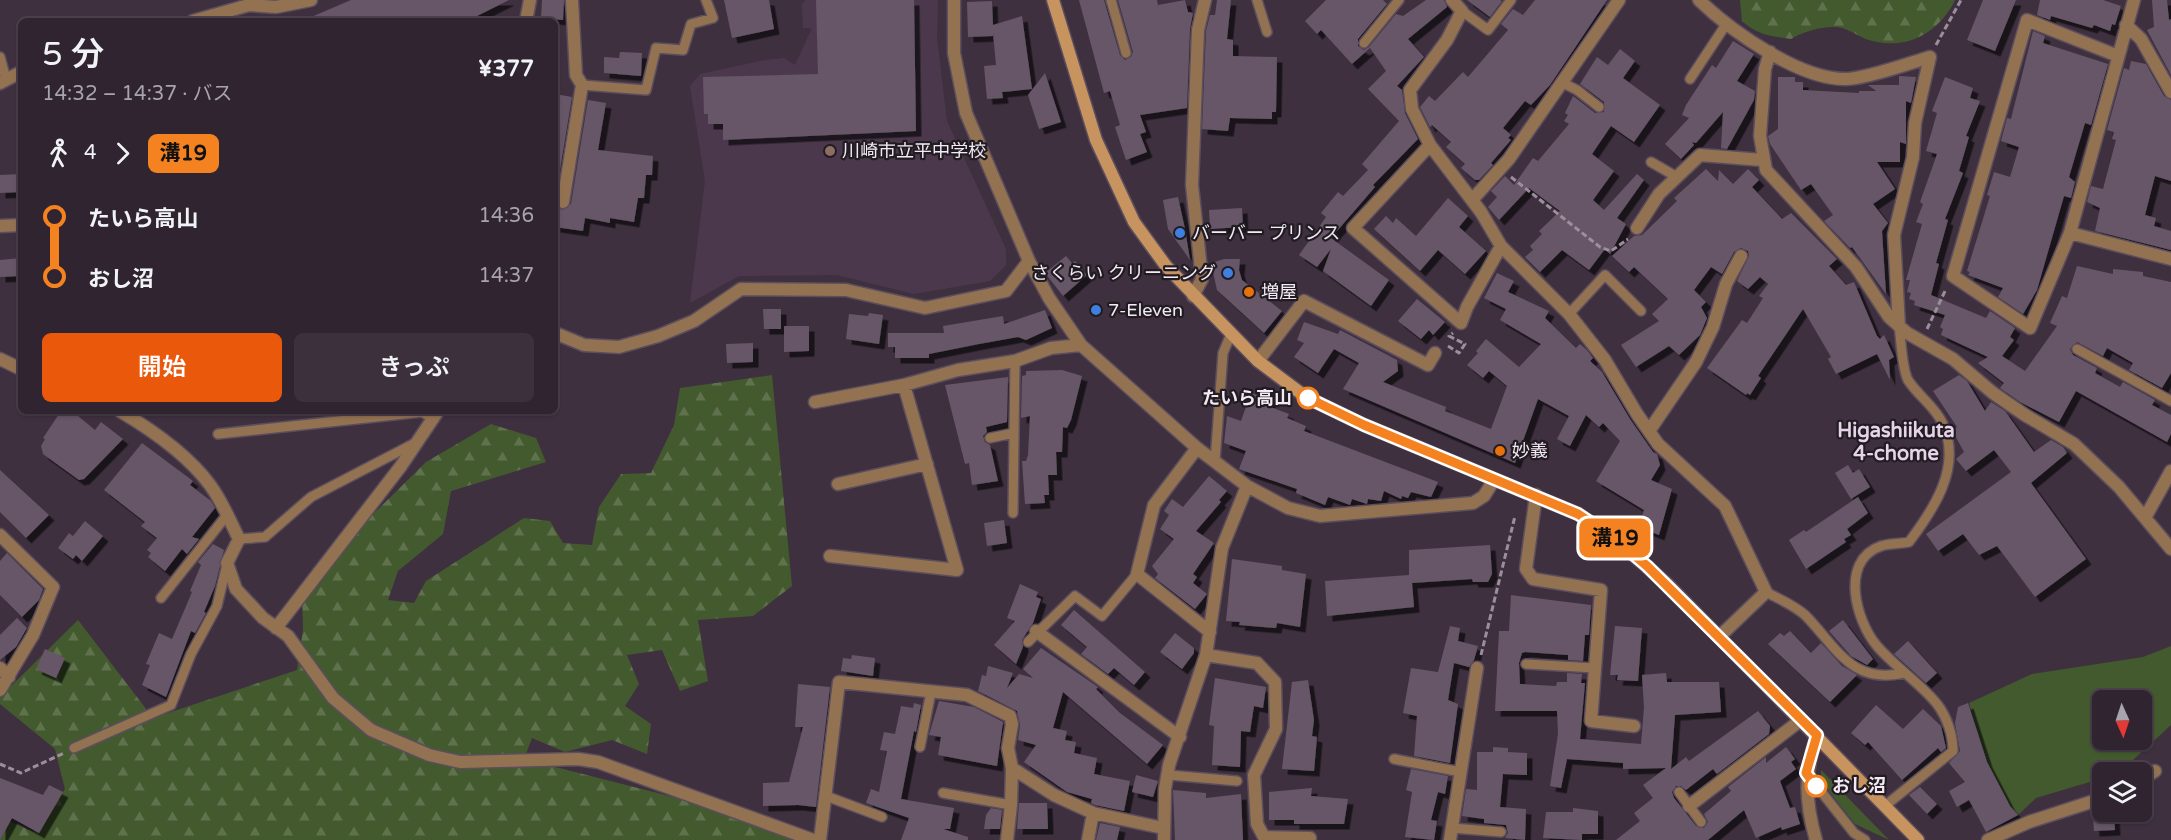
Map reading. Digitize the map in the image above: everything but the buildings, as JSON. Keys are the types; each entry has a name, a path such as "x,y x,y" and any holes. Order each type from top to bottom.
{"street":[{"path":"204,18 249,5 276,7 311,0"},
{"path":"527,18 530,0"},
{"path":"563,202 582,85 576,75 572,0"},
{"path":"954,0 954,52 966,113 1029,261 1049,298 1081,345 1197,448 1247,486 1288,508 1320,516 1473,503 1484,496 1494,480"},
{"path":"1053,0 1088,117 1112,177 1134,222 1166,266 1258,361 1306,397 1364,425 1578,514 1614,538 1647,566 1719,637 1918,840"},
{"path":"1193,296 1202,279 1192,185 1198,30 1204,0"},
{"path":"1452,0 1462,11 1447,40 1410,90 1412,109 1430,145 1472,200 1501,246 1569,314 1605,360 1658,444 1725,506 1766,592 1719,637"},
{"path":"1472,200 1500,168 1563,83 1619,0"},
{"path":"2118,56 2026,20 1953,276 2030,328 2070,233 2134,0"},
{"path":"1703,2 1727,23 1770,52 1816,74 1847,79 1930,57 1915,123 1913,157 1894,236 1899,326"},
{"path":"2126,25 2141,39 2171,92"},
{"path":"1770,52 1762,93 1762,160 1766,170 1856,267 1889,317 1921,341 1953,359 1993,393 2025,415 2074,444 2146,516 2171,549"},
{"path":"3,81 18,74"},
{"path":"1430,145 1353,228 1461,323 1467,307 1501,246"},
{"path":"1636,228 1659,194 1700,155 1762,160"},
{"path":"0,226 18,225"},
{"path":"2070,233 2171,259"},
{"path":"1649,431 1696,362 1713,327 1726,284 1742,256"},
{"path":"558,334 584,345 619,347 658,336 694,321 741,289 846,290 925,308 1006,291 1029,261"},
{"path":"1258,361 1304,301 1428,365 1435,353"},
{"path":"815,402 904,385 958,370 1015,361 1051,348 1081,345"},
{"path":"0,359 18,368"},
{"path":"830,556 957,570 904,385"},
{"path":"125,414 145,426 210,484 239,539 227,563 236,589 263,618 288,636 333,698 371,730 429,755 460,762 510,763 578,759 598,762 813,840"},
{"path":"276,627 401,466 436,415"},
{"path":"1197,448 1154,506 1137,574 1210,632"},
{"path":"838,484 927,464"},
{"path":"2146,516 2171,471"},
{"path":"1012,768 1054,795 1094,813 1163,834 1165,789 1169,765 1206,655 1222,548 1247,486"},
{"path":"1536,495 1526,569 1533,579 1601,590 1592,721 1634,726"},
{"path":"0,535 53,587 33,635 4,673 0,690"},
{"path":"1036,631 1180,737"},
{"path":"1206,655 1257,663 1275,682 1276,729 1254,775 1257,824 1264,837 1310,838"},
{"path":"1451,834 1477,668"},
{"path":"820,840 839,681 967,695 1010,716 1008,748 1012,768 1007,840"},
{"path":"1689,806 1801,720"},
{"path":"1816,840 1807,800 1806,773 1817,735"},
{"path":"1988,840 2029,822 2092,802"},
{"path":"1088,840 1094,813"}],"lane":[{"path":"582,85 646,90 656,48 683,50 691,24 713,18 706,0"},
{"path":"1112,0 1126,53"},
{"path":"1257,0 1267,32"},
{"path":"1364,44 1399,0"},
{"path":"1462,11 1488,30 1511,0"},
{"path":"1690,79 1727,23"},
{"path":"0,57 3,81"},
{"path":"1563,83 1577,90 1599,107"},
{"path":"1651,162 1677,177"},
{"path":"1569,314 1605,275 1641,311"},
{"path":"1886,805 1953,751 1953,735 1938,705 1904,673 1867,632 1859,610 1854,582 1864,559 1880,546 1909,542 1924,521 1946,480 1950,457 1943,424 1929,403 1908,380 1899,326"},
{"path":"1215,461 1223,353 1231,334"},
{"path":"2077,349 2171,401"},
{"path":"1013,513 1015,361"},
{"path":"218,434 403,414"},
{"path":"990,438 1014,433"},
{"path":"239,539 265,537 311,497 417,442"},
{"path":"161,598 227,515"},
{"path":"74,748 171,705 191,654 217,606 227,563"},
{"path":"1028,642 1036,631 1059,613 1075,596 1102,616 1137,574"},
{"path":"1766,592 1804,614 1846,661 1858,669 1874,676 1888,677 1904,673"},
{"path":"1526,664 1595,668"},
{"path":"920,747 932,692"},
{"path":"1394,759 1461,772"},
{"path":"1806,773 1854,833 1865,840"},
{"path":"1169,775 1237,781"},
{"path":"1679,792 1701,822"},
{"path":"943,793 1011,805"},
{"path":"826,796 882,817"},
{"path":"1451,834 1500,832"}],"path":[{"path":"1930,57 1961,0"},
{"path":"1500,168 1600,247 1611,251 1625,244 1636,228"},
{"path":"1921,341 1953,276"},
{"path":"1435,353 1442,343 1459,353 1465,344 1449,336 1461,323"},
{"path":"1477,668 1515,516"},
{"path":"0,764 21,773 74,748"}],"shaded area":[{"name":"川崎市立平中学校","path":"806,0 938,0 937,38 947,121 1006,249 1006,265 990,281 914,294 837,275 739,276 690,303 705,181 690,86 700,74 765,60 784,58 795,65 812,28 803,28 802,4"}],"green space":[{"path":"1740,0 1955,0 1939,23 1929,31 1906,42 1893,43 1866,39 1839,27 1812,30 1791,39 1765,34 1742,21"},
{"path":"772,375 792,586 753,616 698,620 708,681 680,691 662,650 627,655 639,684 625,706 651,724 647,754 612,740 565,752 532,738 524,759 681,799 803,840 0,840 0,817 34,832 65,789 55,749 0,704 0,697 78,620 153,718 297,670 303,630 302,591 355,532 426,462 491,424 536,438 546,462 451,491 443,534 398,571 388,600 414,603 426,581 524,518 550,521 563,543 592,545 599,507 621,474 651,473 674,425 680,388"},
{"path":"2171,646 2171,725 2152,743 2152,690 2092,690 2092,750 2144,750 2131,762 2092,762 2092,781 2036,798 2018,815 2000,791 1993,777 1969,703 2032,674 2143,657"},
{"path":"1821,770 1889,840 1855,824 1821,781"}],"bus line":[{"name":"溝19","path":"1308,398 1364,425 1578,514 1614,538 1668,585 1817,735 1806,773 1816,786"}],"place":[{"name":"川崎市立平中学校","path":"830,151"},
{"name":"バーバー プリンス","path":"1180,233"},
{"name":"さくらい クリーニング","path":"1228,273"},
{"name":"増屋","path":"1249,292"},
{"name":"7-Eleven","path":"1096,310"},
{"name":"たいら高山","path":"1308,398"},
{"name":"妙義","path":"1500,451"},
{"name":"おし沼","path":"1816,786"}],"district":[{"name":"Higashiikuta 4-chome","path":"1896,442"}]}
